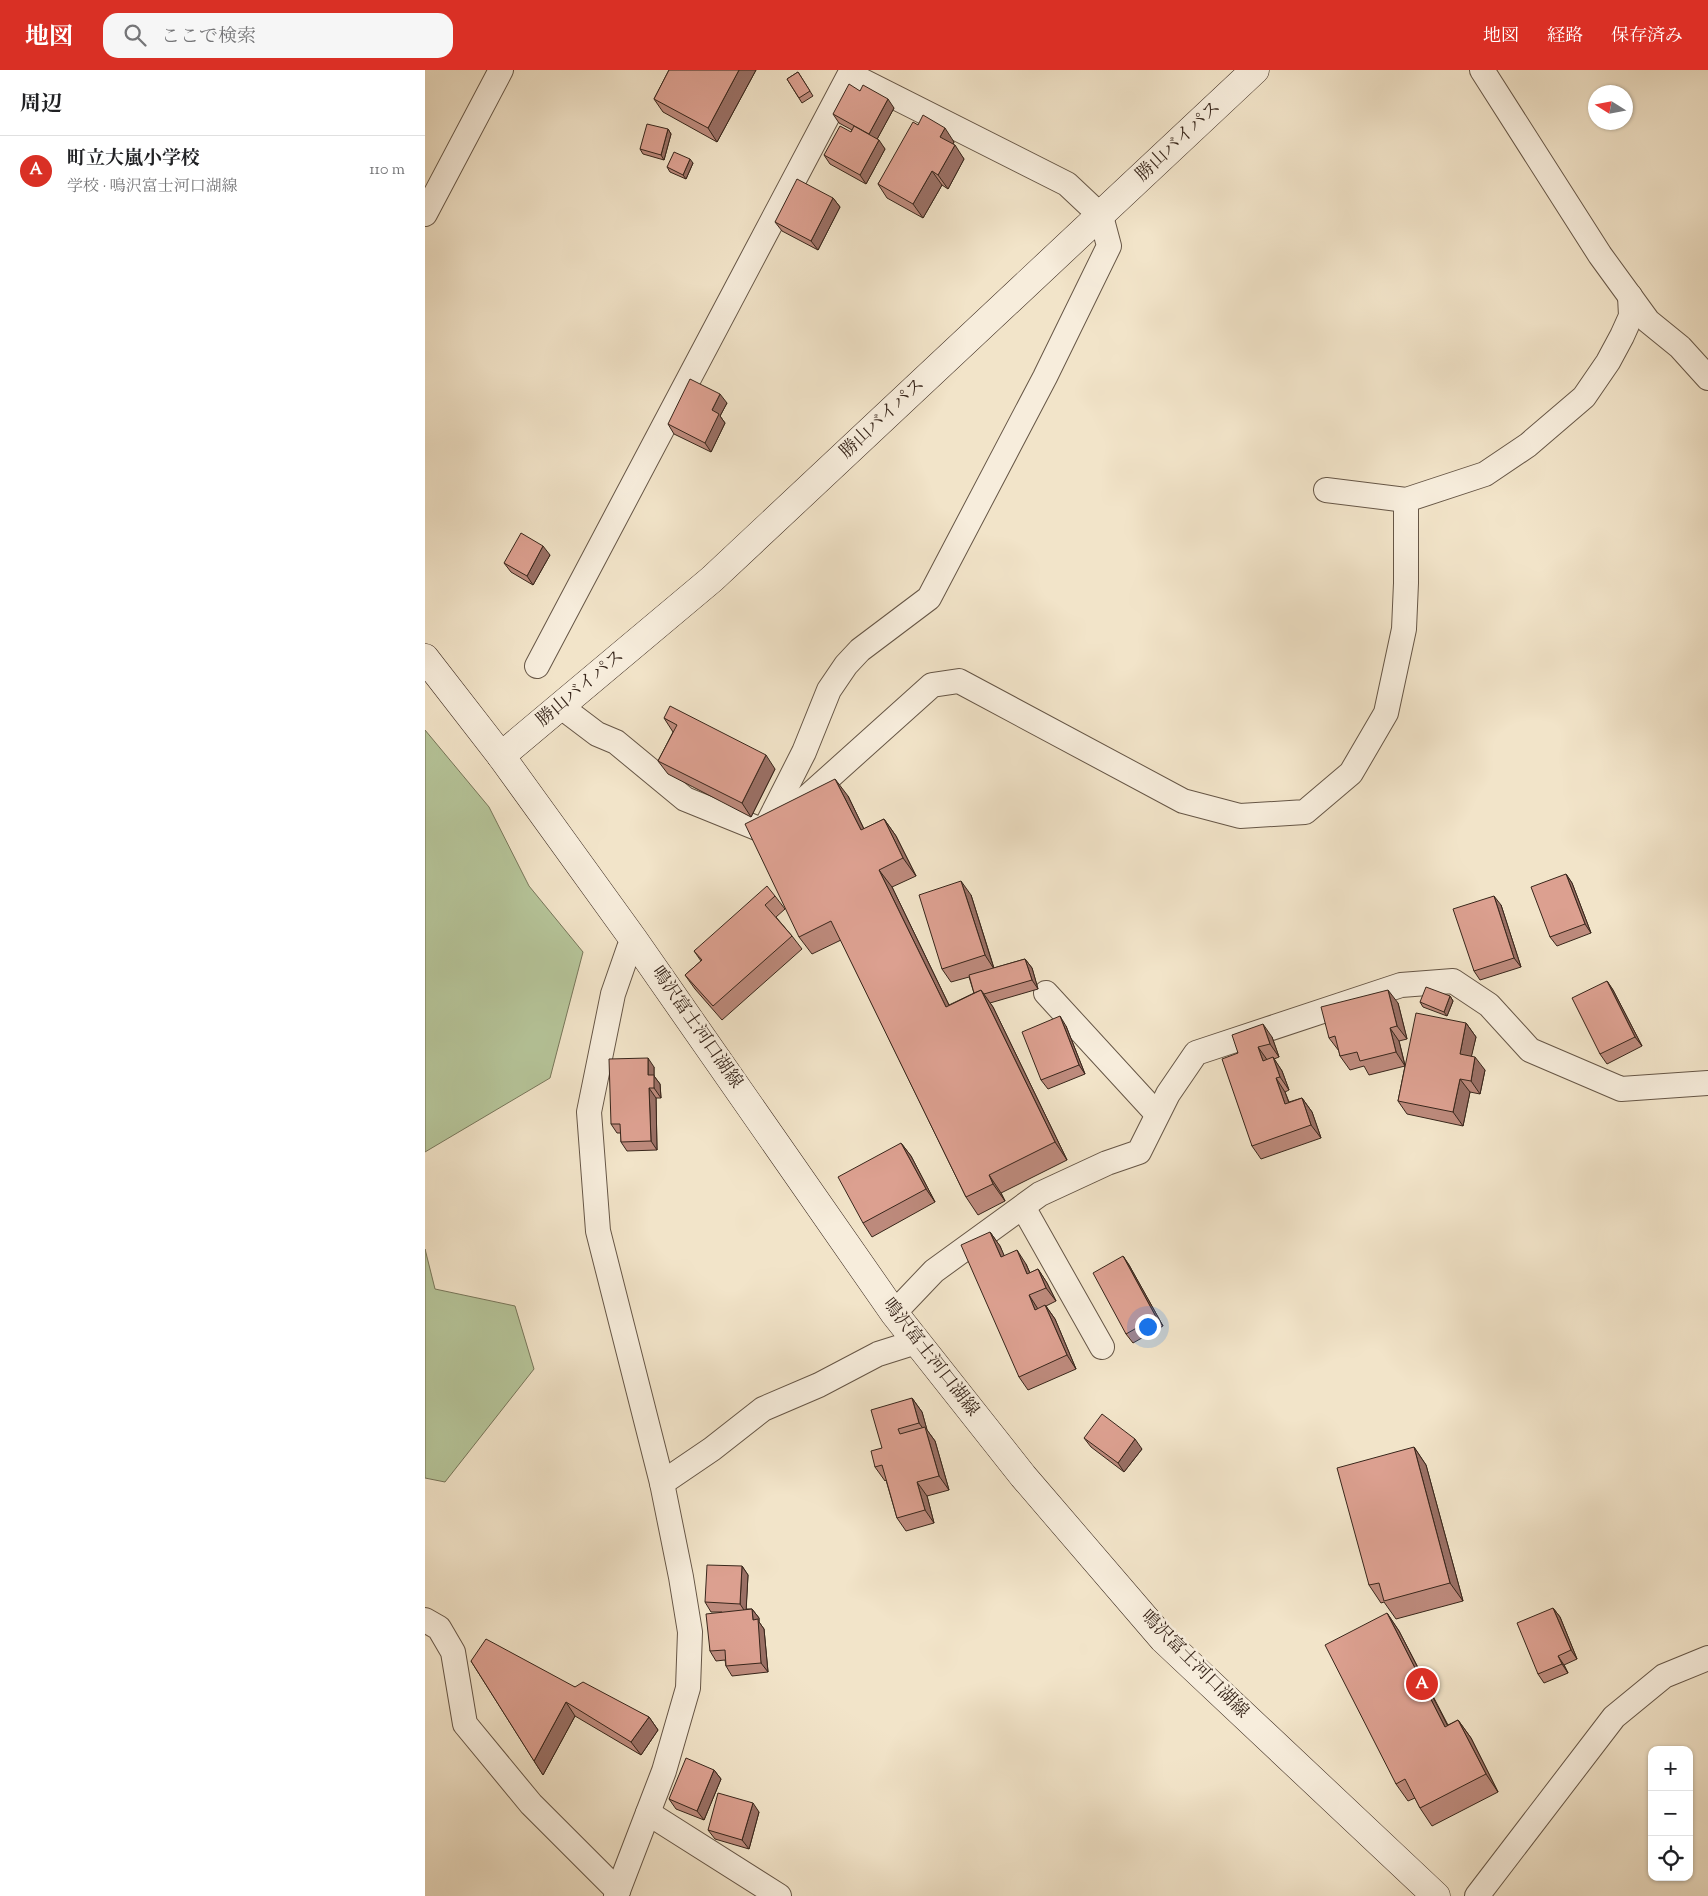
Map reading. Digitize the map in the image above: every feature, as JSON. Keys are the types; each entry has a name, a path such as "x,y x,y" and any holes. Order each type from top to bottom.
{"main road":[{"name":"勝山バイパス","path":"501,756 712,579 1255,70"},
{"name":"鳴沢富士河口湖線","path":"425,658 501,756 634,940 894,1313 1023,1476 1163,1640 1436,1896"}],"street":[{"path":"425,214 501,70"},
{"path":"1482,70 1600,255 1648,322 1680,347 1708,378"},
{"path":"537,666 851,73 1067,184 1101,216 1109,246 1045,378 929,598 860,650 846,665 829,690 804,752 767,825"},
{"path":"1326,490 1406,500 1485,474 1528,445 1584,397 1609,362 1631,316 1629,296"},
{"path":"560,706 597,734 617,742 685,799 759,828 785,817 932,685 959,681 1183,802 1240,816 1305,812 1351,772 1385,713 1404,628 1406,500"},
{"path":"425,1620 439,1628 453,1652 465,1724 531,1804 617,1893 664,1771 688,1688 690,1650 690,1632 683,1586 662,1483 598,1231 589,1112 613,994 629,948 634,940"},
{"path":"894,1313 934,1270 1023,1207 1049,1190 1107,1163 1139,1152 1167,1094 1196,1053 1401,985 1453,981 1489,1005 1530,1050 1621,1089 1708,1083"},
{"path":"1046,993 1157,1114"},
{"path":"1023,1207 1103,1347"},
{"path":"662,1483 712,1449 763,1409 819,1385 878,1354 916,1342"},
{"path":"1477,1896 1614,1717 1664,1676 1708,1658"},
{"path":"649,1812 779,1896"}],"green space":[{"path":"425,730 489,807 529,886 583,952 550,1078 425,1152"},
{"path":"425,1249 435,1289 515,1306 534,1369 445,1482 425,1478"}],"building":[{"path":"669,70 739,70 708,128 654,99"},
{"path":"798,72 810,91 799,98 787,79"},
{"path":"849,84 860,91 863,85 888,99 869,134 833,114"},
{"path":"923,115 945,128 940,137 955,145 938,175 932,171 913,204 878,184 913,122 918,125"},
{"path":"647,124 668,129 661,155 640,149"},
{"path":"840,126 851,132 854,126 879,140 860,175 824,155"},
{"path":"674,152 690,159 683,175 667,167"},
{"path":"797,179 833,198 811,241 775,222"},
{"path":"690,379 720,394 712,410 719,414 705,443 668,424"},
{"path":"521,533 543,546 527,576 504,563"},
{"path":"670,706 766,755 742,803 658,761 677,725 664,718"},
{"path":"835,779 861,830 884,819 903,858 879,870 946,1007 981,990 1055,1142 989,1175 993,1184 966,1197 831,921 799,937 745,824"},
{"path":"1566,874 1585,924 1550,937 1531,887"},
{"path":"961,881 985,955 942,969 919,895"},
{"path":"767,886 775,896 765,905 792,936 713,1006 685,975 702,960 694,951"},
{"path":"1494,896 1514,958 1474,971 1453,909"},
{"path":"1025,959 1032,980 984,994 981,990 974,993 969,975"},
{"path":"1607,981 1635,1037 1600,1054 1572,998"},
{"path":"1426,987 1450,996 1444,1012 1420,1002"},
{"path":"1388,990 1397,1026 1390,1028 1396,1052 1360,1061 1357,1052 1340,1056 1335,1036 1329,1038 1321,1007"},
{"path":"1416,1013 1466,1023 1460,1054 1475,1057 1471,1081 1460,1079 1453,1112 1398,1101"},
{"path":"1060,1016 1079,1065 1041,1080 1022,1032"},
{"path":"1263,1024 1270,1044 1258,1047 1263,1061 1273,1057 1280,1077 1276,1078 1285,1104 1302,1098 1311,1125 1252,1146 1222,1059 1238,1053 1232,1035"},
{"path":"648,1058 648,1075 654,1075 654,1088 649,1088 651,1141 621,1142 620,1124 611,1124 609,1059"},
{"path":"901,1143 926,1189 863,1223 838,1177"},
{"path":"990,1232 1001,1257 1017,1250 1027,1274 1038,1269 1046,1288 1029,1295 1035,1310 1045,1305 1067,1355 1019,1377 961,1245"},
{"path":"1123,1256 1156,1317 1126,1334 1093,1273"},
{"path":"912,1398 919,1423 898,1429 900,1434 925,1427 939,1476 917,1482 925,1510 897,1518 882,1465 875,1467 871,1451 882,1448 871,1410"},
{"path":"1102,1414 1135,1439 1118,1463 1084,1438"},
{"path":"1414,1447 1450,1583 1384,1601 1379,1583 1369,1585 1337,1468"},
{"path":"707,1565 742,1566 740,1604 705,1602"},
{"path":"1553,1608 1571,1650 1558,1656 1562,1664 1538,1674 1517,1623"},
{"path":"752,1609 753,1620 758,1619 761,1663 726,1666 725,1650 710,1651 706,1614"},
{"path":"1387,1613 1445,1727 1458,1720 1486,1774 1420,1808 1405,1779 1396,1784 1325,1645"},
{"path":"486,1639 575,1687 583,1682 649,1717 631,1742 566,1702 534,1761 471,1661"},
{"path":"686,1758 714,1770 697,1811 669,1799"},
{"path":"718,1793 753,1803 742,1840 708,1830"}],"place":[{"name":"町立大嵐小学校","path":"1422,1684"}]}
